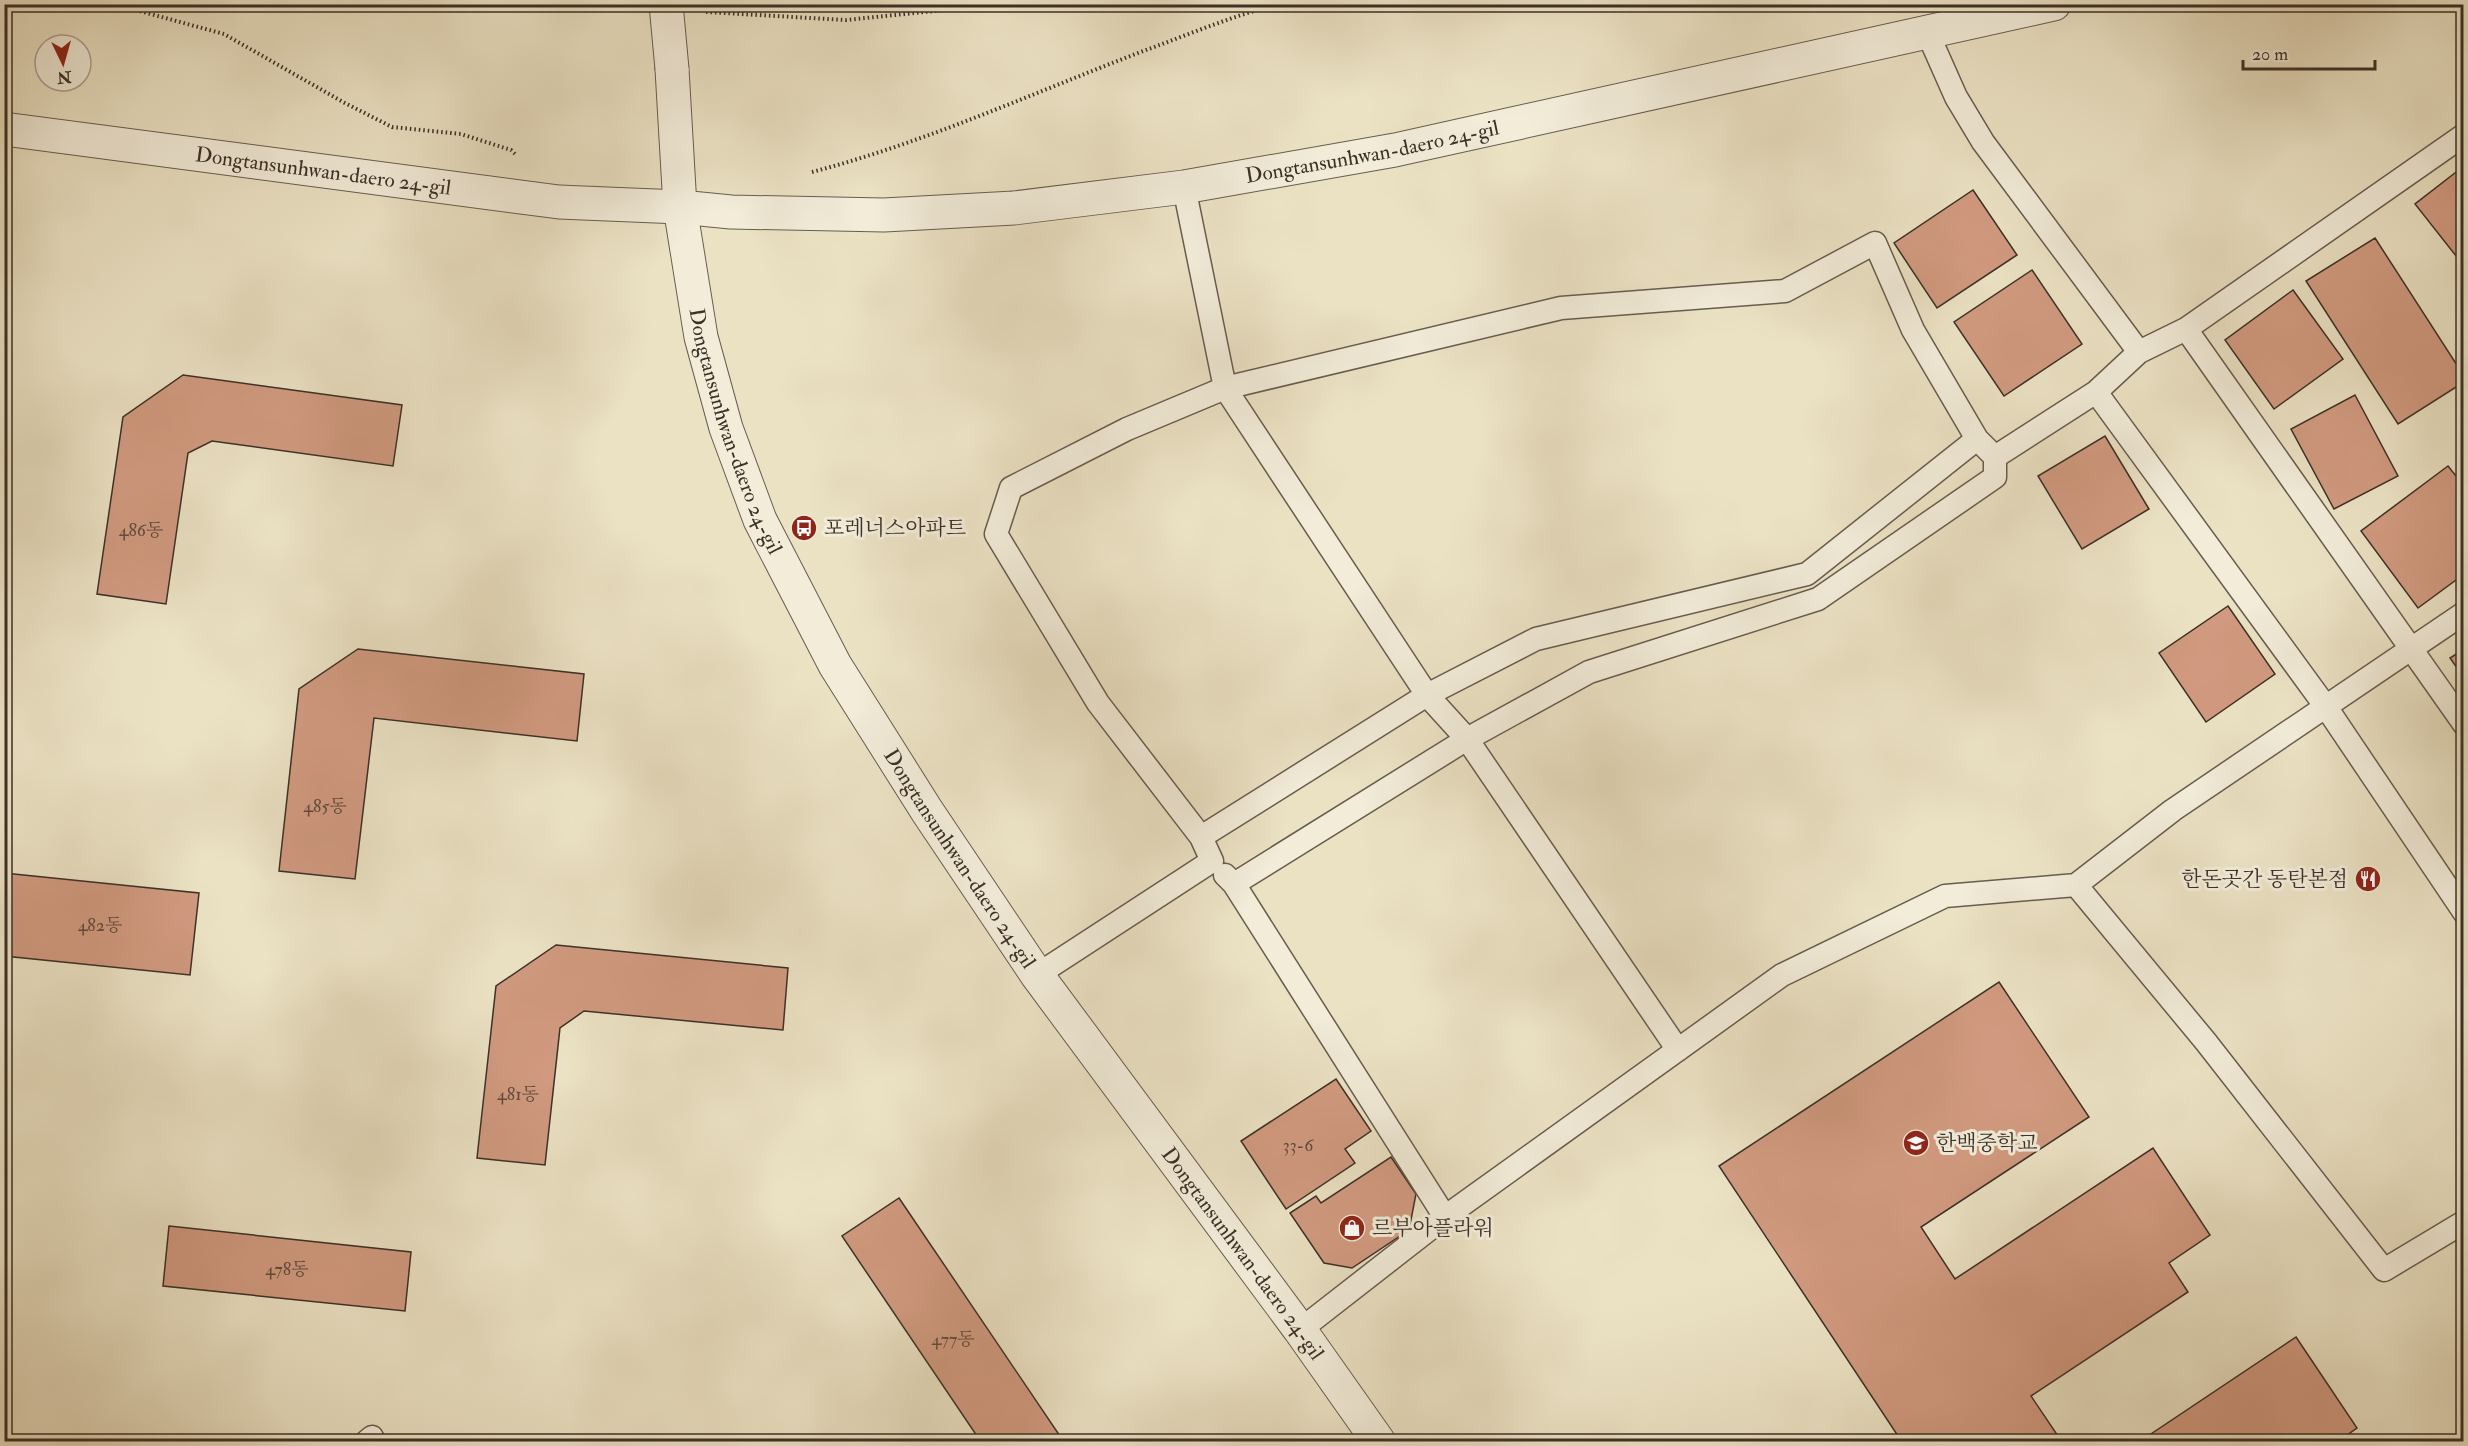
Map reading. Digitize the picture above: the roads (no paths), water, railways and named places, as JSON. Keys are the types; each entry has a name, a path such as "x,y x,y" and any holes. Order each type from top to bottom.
{"street":[{"name":"Dongtansunhwan-daero 24-gil","path":"4,129 559,202 680,207 731,212 884,215 1014,208 1184,187 1395,150 1928,34 2054,4"},
{"name":"Dongtansunhwan-daero 24-gil","path":"682,8 672,69 680,207 701,337 726,428 760,520 835,665 927,811 1037,975 1300,1330 1379,1442"}],"lane":[{"path":"1928,34 1956,97 1983,142 2139,352"},
{"path":"1995,457 2096,392 2139,352 2186,329 2463,135"},
{"path":"1184,187 1225,388 1427,695 1467,739 1678,1050"},
{"path":"1234,884 1467,739 1589,672 1818,599 1995,477 1995,457 1977,439 1913,330 1875,243 1785,291 1561,308 1225,388 1127,429 1011,488 996,534 1098,703 1201,837 1212,861 1234,884 1445,1217"},
{"path":"2186,329 2463,724"},
{"path":"2096,392 2326,707 2463,912"},
{"path":"1201,837 1427,695 1536,639 1807,574 1977,439"},
{"path":"1300,1330 1445,1217 1782,975 1945,896 2076,885 2173,810 2463,613"},
{"path":"1037,975 1212,861"},
{"path":"2076,885 2206,1042 2384,1270 2463,1222"}],"place":[{"name":"포레너스아파트","path":"804,528"},
{"name":"한돈곳간 동탄본점","path":"2368,879"},
{"name":"한백중학교","path":"1916,1143"},
{"name":"르부아플라워","path":"1352,1228"}]}
